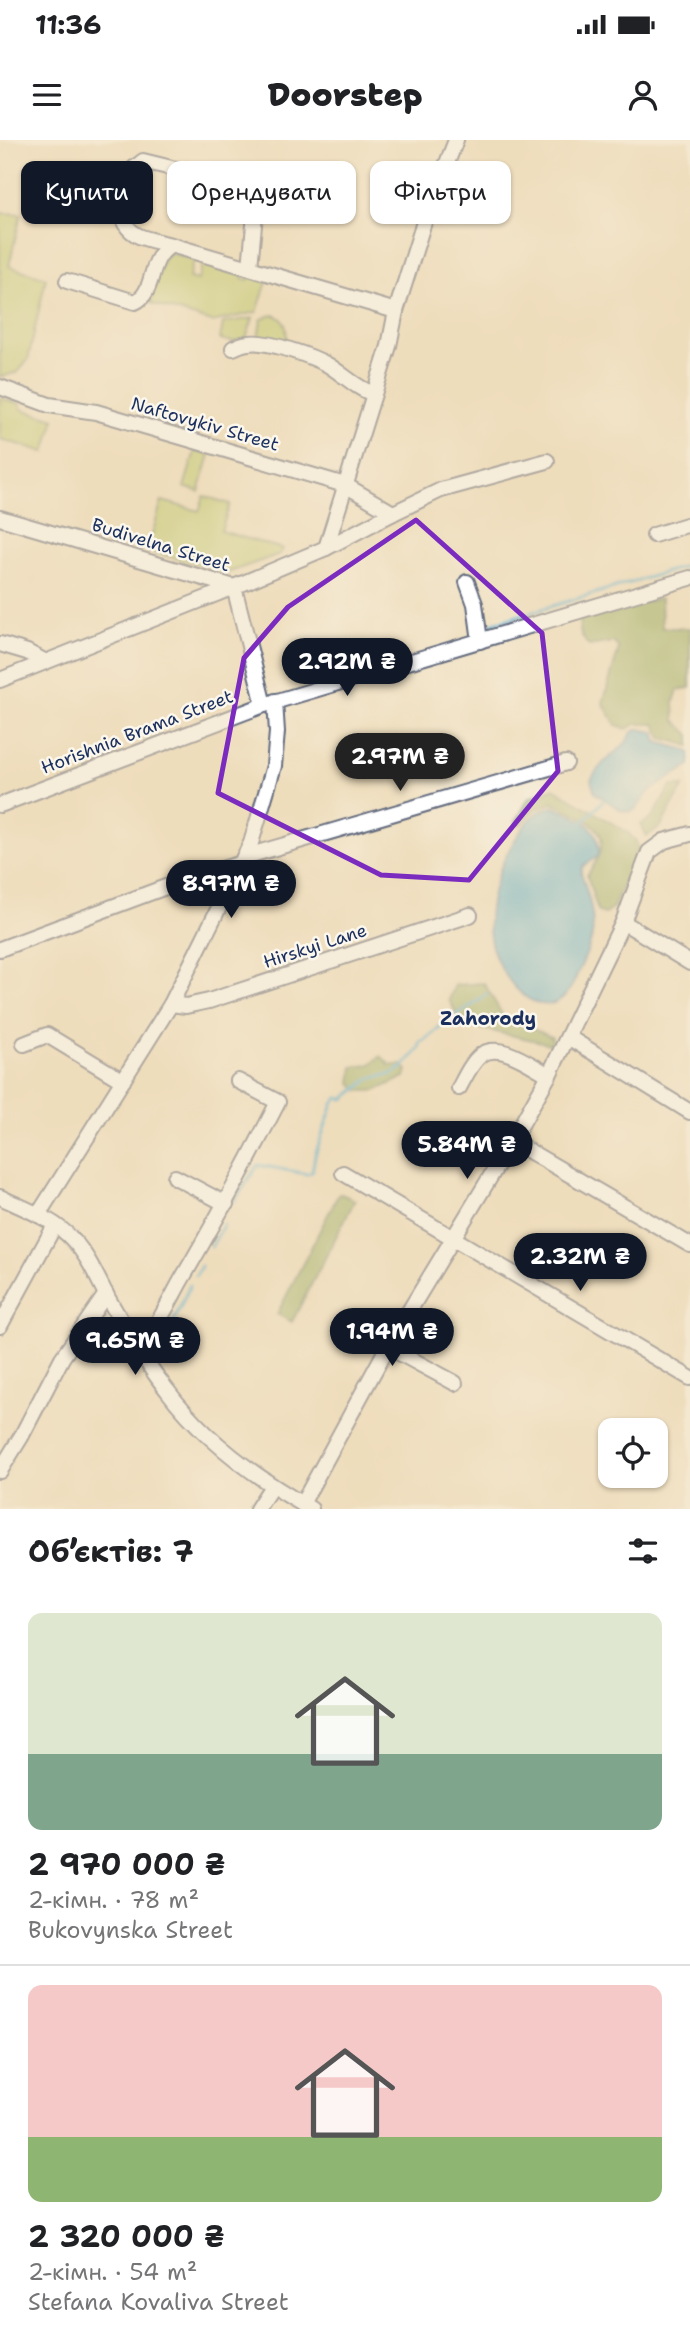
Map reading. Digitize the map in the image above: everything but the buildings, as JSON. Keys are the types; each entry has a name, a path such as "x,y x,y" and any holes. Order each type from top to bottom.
{"street":[{"path":"326,548 374,394 396,311 432,199 456,140"},
{"path":"250,267 256,204 254,197 245,187 143,161 130,173 122,190 119,210 125,225 135,233 396,311"},
{"path":"66,281 135,302 143,297 147,290 159,256 171,245"},
{"path":"233,348 254,342 291,351 327,365 366,392 374,394"},
{"name":"Naftovykiv Street","path":"0,387 49,405 96,412 345,485 393,513"},
{"path":"0,680 326,548 440,489 547,461"},
{"name":"Budivelna Street","path":"0,518 234,587 277,732 274,766 251,843 172,1004 38,1215"},
{"path":"654,535 690,524"},
{"name":"Horishnia Brama Street","path":"0,805 270,703 690,578"},
{"path":"467,582 475,604 480,641"},
{"path":"0,644 27,652 44,661"},
{"path":"0,949 241,860 566,763"},
{"path":"0,1197 55,1225 74,1241 136,1347 168,1393 236,1458 272,1486 307,1506 388,1346 549,1075 624,922 649,852 664,841 690,834"},
{"name":"Hirskyi Lane","path":"172,1004 186,1006 209,1001 470,915"},
{"path":"624,922 690,963"},
{"path":"24,1044 47,1035 123,1082"},
{"path":"568,1037 690,1112"},
{"path":"459,1087 474,1063 482,1054 491,1050 503,1052 549,1075"},
{"path":"136,1347 150,1334 226,1204 278,1102 239,1081"},
{"path":"512,1141 690,1245"},
{"path":"343,1173 690,1378"},
{"path":"175,1177 226,1204"},
{"path":"0,1326 55,1225"},
{"path":"0,1471 62,1358 106,1294"},
{"path":"344,1323 455,1383"},
{"path":"257,1509 272,1486"}],"highlighted area":[{"path":"416,520 542,633 558,771 469,880 381,875 218,793 244,658 288,607"}],"green space":[{"path":"0,213 21,214 9,266 46,278 28,360 18,372 0,377"},
{"path":"169,253 194,259 189,278 198,280 203,262 243,274 242,278 248,280 250,277 267,282 257,312 212,322 152,304 149,300 164,257"},
{"path":"274,315 284,323 287,346 258,339 261,320"},
{"path":"253,318 246,338 233,342 220,339 223,323"},
{"path":"0,398 21,404 21,409 55,419 45,452 0,439"},
{"path":"195,451 210,455 199,492 184,487"},
{"path":"204,496 230,504 221,531 283,549 280,554 227,573 147,551 162,501 199,511"},
{"path":"661,598 662,628 690,628 690,688 678,690 674,702 675,720 690,735 690,746 662,738 655,724 636,724 627,729 616,725 603,703 619,648 613,642 589,646 580,630 580,617"},
{"path":"671,786 684,786 661,826 647,836 640,825 652,818"},
{"path":"554,788 627,832 636,841 638,849 613,908 605,914 598,912 587,875 601,848 601,838 597,830 580,816 553,803 535,809 520,825 516,822 529,798"},
{"path":"484,983 503,1016 552,1037 551,1044 463,1025 449,1000 455,985"},
{"path":"381,1056 390,1065 402,1065 407,1070 405,1077 375,1091 359,1091 351,1083 353,1067 369,1065"},
{"path":"339,1193 355,1200 292,1322 277,1314"}],"water":[{"path":"639,729 655,732 657,742 686,750 690,753 690,765 650,791 636,809 629,812 621,810 595,793 591,780 601,765 625,744 632,732"},
{"path":"554,807 587,824 596,837 598,856 583,866 581,872 592,914 593,932 588,949 567,993 556,1002 545,1005 532,1001 521,993 501,968 491,941 489,916 497,877 513,843 534,815"}],"waterway":[{"path":"492,624 690,565"},
{"path":"582,823 604,800"},
{"path":"234,1201 258,1165 307,1174 312,1172 315,1155 333,1104 338,1098 344,1099 371,1078 392,1074 402,1068 419,1049 420,1042 487,994"},
{"path":"211,1247 224,1224"},
{"path":"196,1275 201,1266"},
{"path":"160,1346 166,1339 190,1285"}],"district":[{"name":"Zahorody","path":"488,1018"}]}
